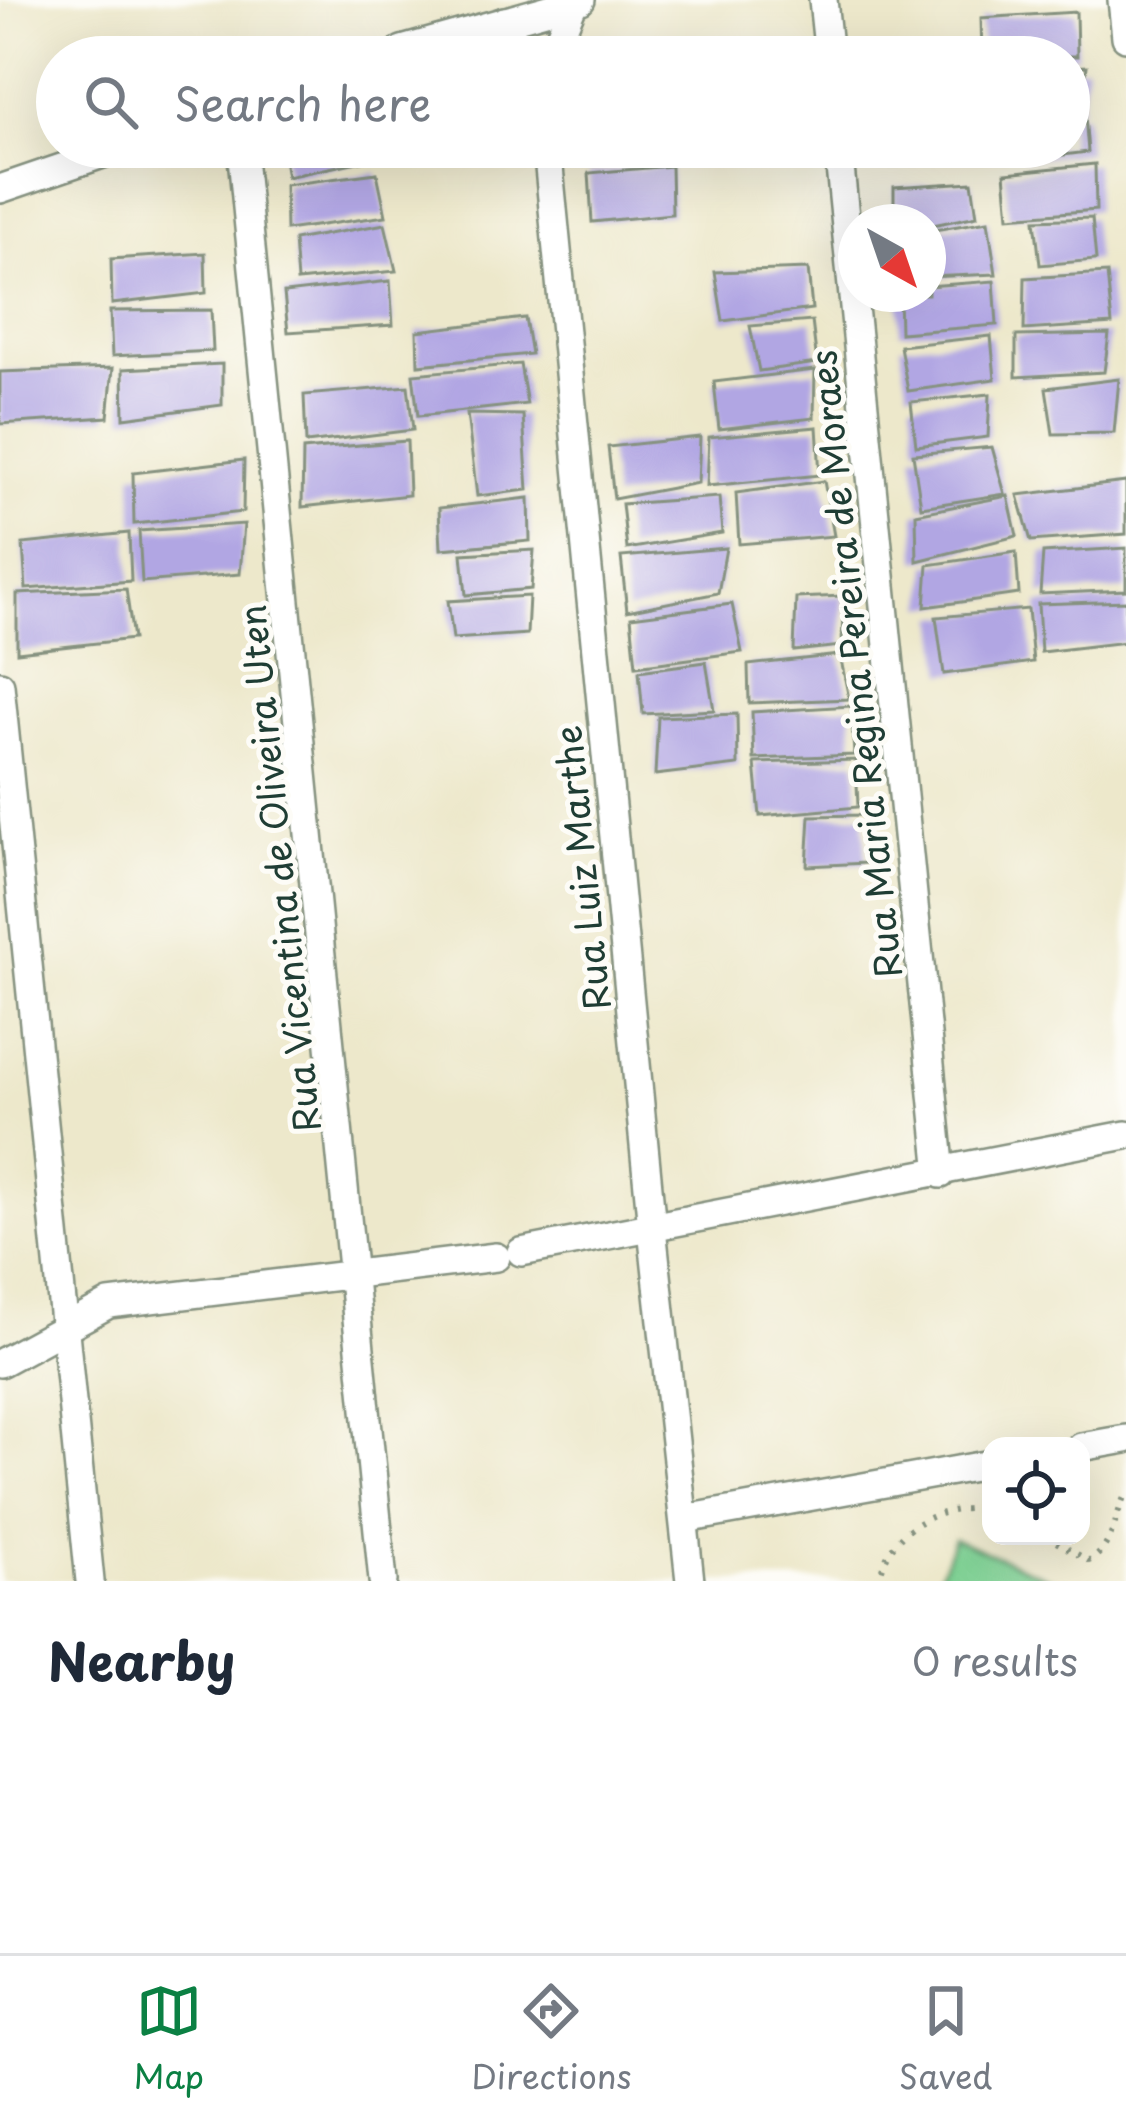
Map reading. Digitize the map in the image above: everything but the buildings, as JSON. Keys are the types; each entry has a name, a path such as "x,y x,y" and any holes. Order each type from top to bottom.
{"street":[{"path":"823,0 827,36"},
{"path":"1122,0 1126,37"},
{"path":"451,36 577,1"},
{"path":"561,36 577,1"},
{"path":"504,21 512,36"},
{"path":"0,189 62,168"},
{"name":"Rua Vicentina de Oliveira Uten","path":"243,168 383,1581"},
{"name":"Rua Luiz Marthe","path":"549,168 690,1581"},
{"name":"Rua Maria Regina Pereira de Moraes","path":"840,168 940,1174"},
{"path":"0,685 90,1581"},
{"path":"0,1363 109,1304 508,1254 1126,1136"},
{"path":"1090,1446 1126,1439"},
{"path":"685,1520 982,1466"}],"path":[{"path":"1060,1545 1088,1561 1097,1557 1106,1548 1126,1492"},
{"path":"878,1581 883,1556 913,1524 982,1510"}],"green space":[{"path":"954,1539 1056,1581 937,1581"}]}
